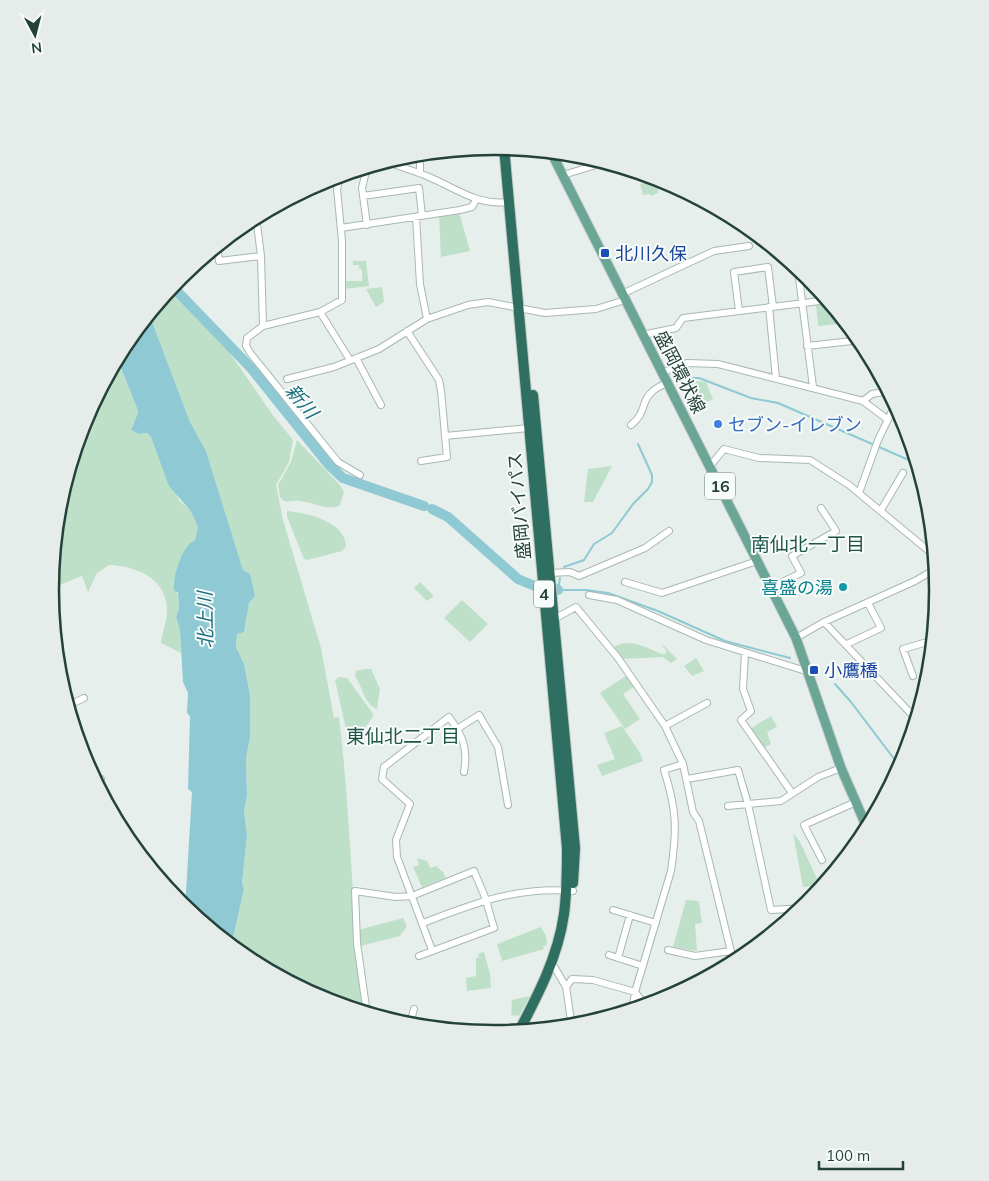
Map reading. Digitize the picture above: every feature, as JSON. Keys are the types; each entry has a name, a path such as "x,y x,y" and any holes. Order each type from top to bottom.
{"highway":[{"name":"盛岡バイパス","path":"505,155 509,202 524,310 528,428 570,891 555,953 537,997 522,1025"},
{"name":"盛岡バイパス","path":"511,156 575,848 567,930 555,968 528,1025"}],"main road":[{"name":"盛岡環状線","path":"555,159 622,298 710,466 796,638 810,672 841,768 864,821"}],"street":[{"path":"420,161 420,173"},
{"path":"401,165 476,200 492,204 509,202"},
{"path":"563,174 592,166"},
{"path":"365,175 362,188 366,225"},
{"path":"338,184 342,300 320,312 263,326 247,338 246,346 250,354 338,462 360,475"},
{"path":"363,196 419,188 420,284 427,319"},
{"path":"341,228 472,207 476,200"},
{"path":"257,225 261,256 263,326"},
{"path":"287,379 379,349 427,319 468,305 488,302 545,314 588,310 622,298 714,251 749,246"},
{"path":"218,254 219,261 261,256"},
{"path":"739,311 734,272 768,267 776,378"},
{"path":"799,278 813,387"},
{"path":"642,335 676,328 682,318 820,301"},
{"path":"320,312 353,359 381,405"},
{"path":"407,331 439,380 447,457 421,461"},
{"path":"808,346 852,341"},
{"path":"661,373 687,363 718,364 813,387 863,402 887,419"},
{"path":"631,425 636,422 650,392 667,383"},
{"path":"863,402 872,394 882,392"},
{"path":"859,493 878,440 891,411"},
{"path":"445,436 528,428"},
{"path":"710,466 724,449 759,458 810,460 859,493 928,551"},
{"path":"881,510 903,473"},
{"path":"770,588 801,573 792,556 836,531 821,508"},
{"path":"550,573 570,572 579,576 645,548 669,531"},
{"path":"625,582 662,594 757,561"},
{"path":"796,638 824,622 868,603 929,572"},
{"path":"588,595 617,600 706,640 810,672"},
{"path":"847,644 881,628 868,603"},
{"path":"554,619 576,607 618,658 665,726 683,764 693,812 699,820 732,956"},
{"path":"824,622 847,644 912,714"},
{"path":"913,676 903,649 927,642"},
{"path":"745,653 743,689 751,711 741,720 792,793"},
{"path":"74,703 84,698"},
{"path":"665,726 707,703"},
{"path":"457,729 478,715 498,747 508,805"},
{"path":"432,950 396,847 410,804 382,779 381,772 384,767 449,717 457,729 467,754 464,772"},
{"path":"633,1004 671,871 676,814 664,770 683,764"},
{"path":"728,806 781,801 818,777 841,768"},
{"path":"686,779 738,770 748,804 771,910 792,909"},
{"path":"822,860 804,825 856,802"},
{"path":"366,1006 357,943 355,891 396,897 412,896 474,872 486,900 494,928 419,956"},
{"path":"423,923 486,900 531,890 570,891"},
{"path":"613,910 656,923"},
{"path":"618,958 630,915"},
{"path":"668,950 695,956 731,951"},
{"path":"609,955 643,966"},
{"path":"555,968 566,987 571,1020"},
{"path":"566,987 572,979 593,980 635,992 642,1000"},
{"path":"411,1018 414,1009"}],"green space":[{"path":"647,182 658,187 658,193 652,196 649,194 643,195 640,184"},
{"path":"459,212 470,251 441,257 439,216"},
{"path":"353,261 366,261 369,286 344,289 344,281 362,281 362,269 359,269 359,265 353,265"},
{"path":"382,287 384,302 376,307 366,289"},
{"path":"174,295 230,353 272,414 293,440 289,462 276,485 283,520 321,648 334,718 339,717 362,1005 302,981 252,953 233,939 244,889 242,883 247,835 244,811 247,795 246,759 250,737 250,695 244,664 236,647 237,634 244,632 249,603 252,600 250,574 243,570 206,451 190,422 152,322"},
{"path":"823,304 839,324 818,326 816,305"},
{"path":"121,367 138,413 131,430 139,434 147,433 151,437 179,500 190,510 198,527 195,540 180,560 173,584 178,595 179,608 176,617 180,630 181,653 161,643 167,613 165,598 161,589 148,576 129,568 109,565 97,573 88,592 82,576 59,585 62,534 67,505 82,450 92,424"},
{"path":"685,380 706,382 713,399 699,406"},
{"path":"297,440 339,484 344,492 340,505 325,507 300,501 284,501 280,497 278,485 291,462"},
{"path":"612,466 593,502 584,502 588,469"},
{"path":"287,511 314,516 332,524 344,537 346,546 342,551 307,560 304,559 287,517"},
{"path":"420,582 434,596 427,601 414,588"},
{"path":"462,600 488,624 470,642 444,618"},
{"path":"660,642 677,659 671,663 663,657 622,659 613,648 625,643 632,643 664,655 667,652"},
{"path":"696,658 704,671 692,676 684,666"},
{"path":"371,669 380,689 377,709 369,704 355,676 356,671"},
{"path":"627,675 635,686 623,694 640,719 625,729 600,693"},
{"path":"339,677 347,678 374,715 364,729 348,738 335,680"},
{"path":"771,716 777,727 767,732 771,744 764,748 750,729"},
{"path":"622,726 640,753 643,761 602,776 597,765 615,759 604,733"},
{"path":"793,833 800,842 819,882 815,886 803,887"},
{"path":"417,858 427,861 430,868 436,866 443,872 446,878 422,887 413,867 419,865"},
{"path":"686,900 699,901 702,923 695,924 697,951 673,947"},
{"path":"403,918 407,926 400,936 360,946 358,930"},
{"path":"541,927 546,936 547,945 543,946 544,949 502,961 497,944"},
{"path":"484,952 490,974 491,988 467,991 466,978 476,976 476,958 479,957 478,954"},
{"path":"530,996 519,1016 511,1015 512,1000"}],"water":[{"name":"北上川","path":"152,322 190,422 206,451 243,570 250,574 255,596 249,603 244,632 237,634 236,647 244,664 250,695 250,737 246,759 247,795 244,811 247,835 242,883 244,889 233,939 186,899 192,792 188,789 190,716 187,713 188,693 183,682 180,630 176,617 179,608 178,592 174,591 174,586 176,571 182,555 190,543 195,540 198,527 190,510 169,486 151,437 147,433 139,434 131,430 138,413 121,367"}],"waterway":[{"name":"新川","path":"177,292 251,368 329,465 343,478 424,506"},
{"path":"676,382 682,378 699,378 751,398 778,403 910,461"},
{"path":"564,567 584,560 594,544 612,533 633,504 648,489 652,482 652,475 638,444"},
{"name":"新川","path":"432,509 448,517 518,579 537,587"},
{"path":"560,578 558,590 586,590 608,593 658,611 725,641 790,658"},
{"path":"835,684 895,761"}],"place":[{"name":"北川久保","path":"605,253"},
{"name":"セブン-イレブン","path":"718,424"},
{"name":"喜盛の湯","path":"843,587"},
{"name":"小鷹橋","path":"814,670"}],"district":[{"name":"南仙北一丁目","path":"808,544"},
{"name":"東仙北二丁目","path":"403,736"}]}
